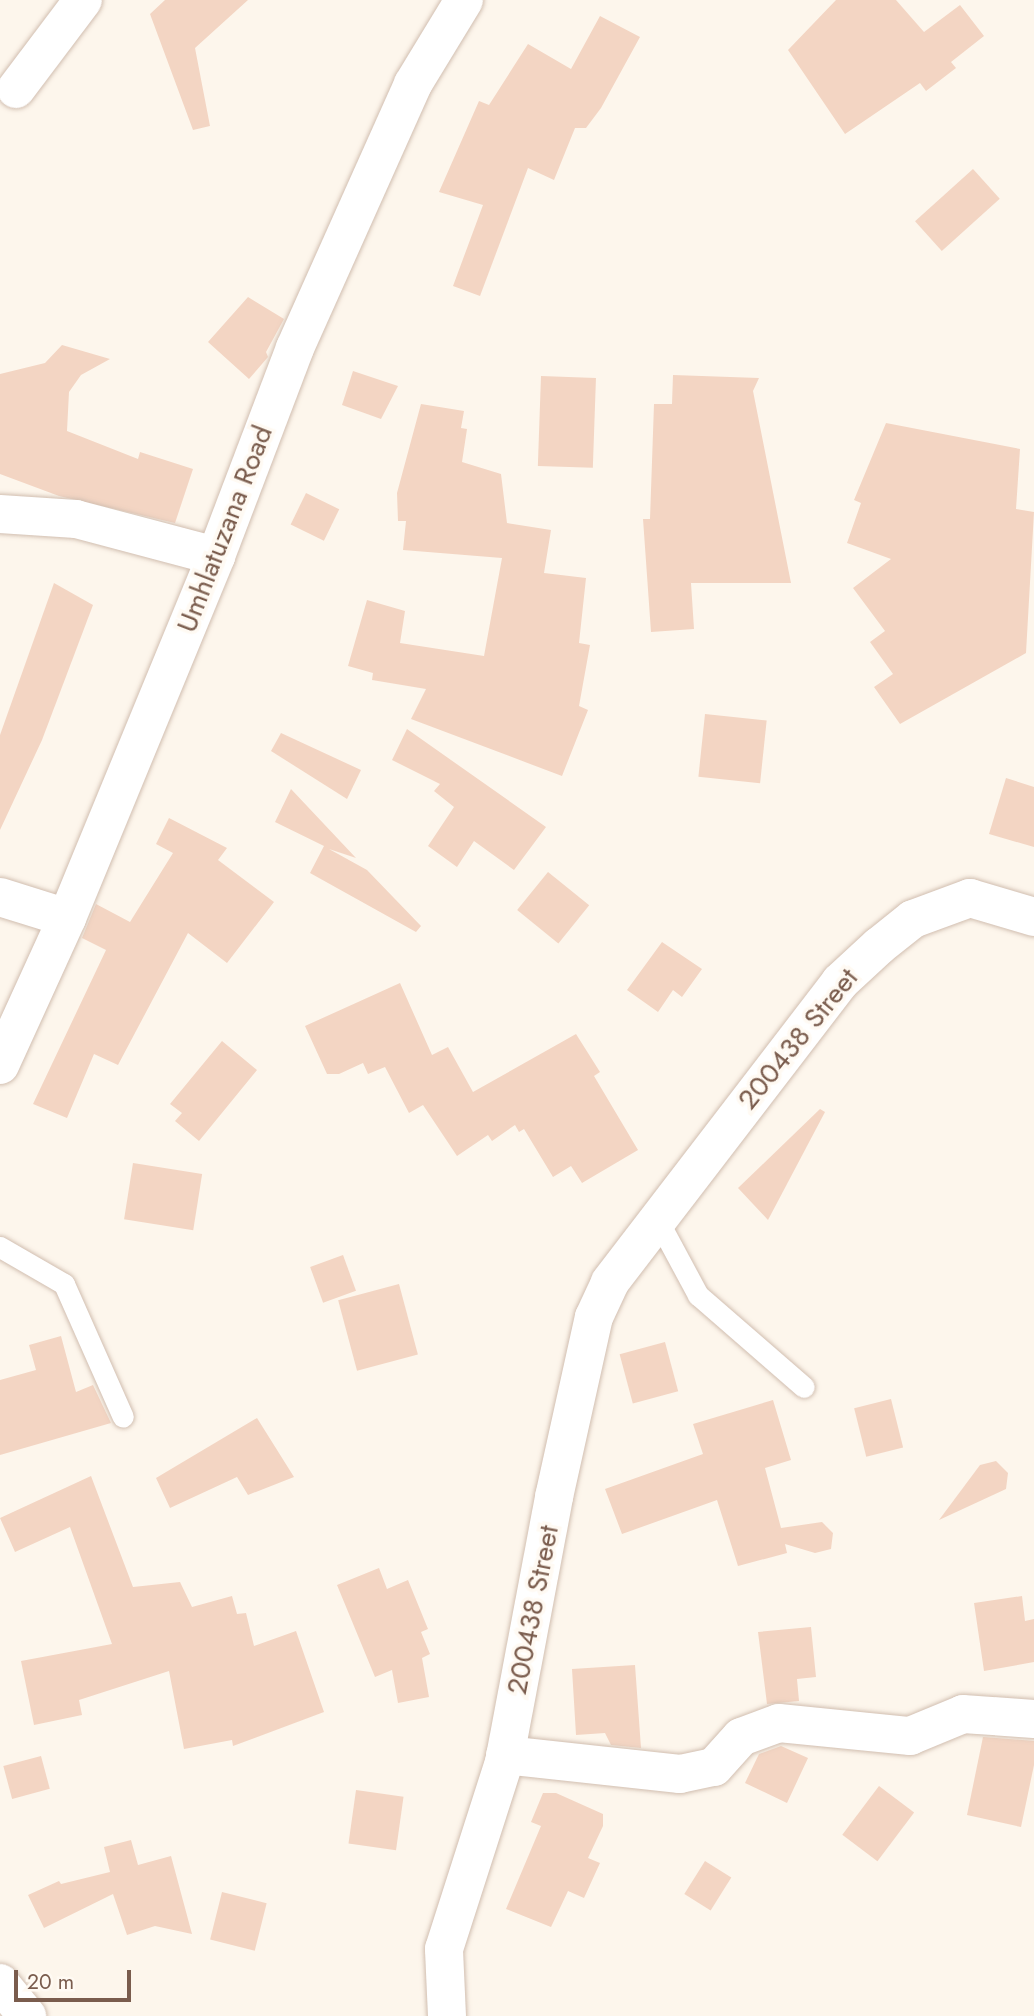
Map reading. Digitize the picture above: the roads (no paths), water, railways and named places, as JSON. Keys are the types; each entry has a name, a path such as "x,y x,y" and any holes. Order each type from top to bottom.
{"street":[{"path":"16,89 83,0"},
{"name":"Umhlatuzana Road","path":"0,1065 67,918 216,556 295,348 412,84 464,0"},
{"path":"0,514 76,519 216,556"},
{"path":"0,897 67,918"},
{"name":"200438 Street","path":"447,2016 444,1949 505,1755 594,1317 610,1282 656,1217 840,982 913,919 971,898 1034,917"},
{"path":"505,1755 680,1774 714,1767 741,1737 779,1723 910,1736 963,1714 1034,1719"},
{"path":"0,1983 27,2016"}],"lane":[{"path":"656,1217 698,1296 804,1387"},
{"path":"0,1247 64,1284 123,1417"}]}
